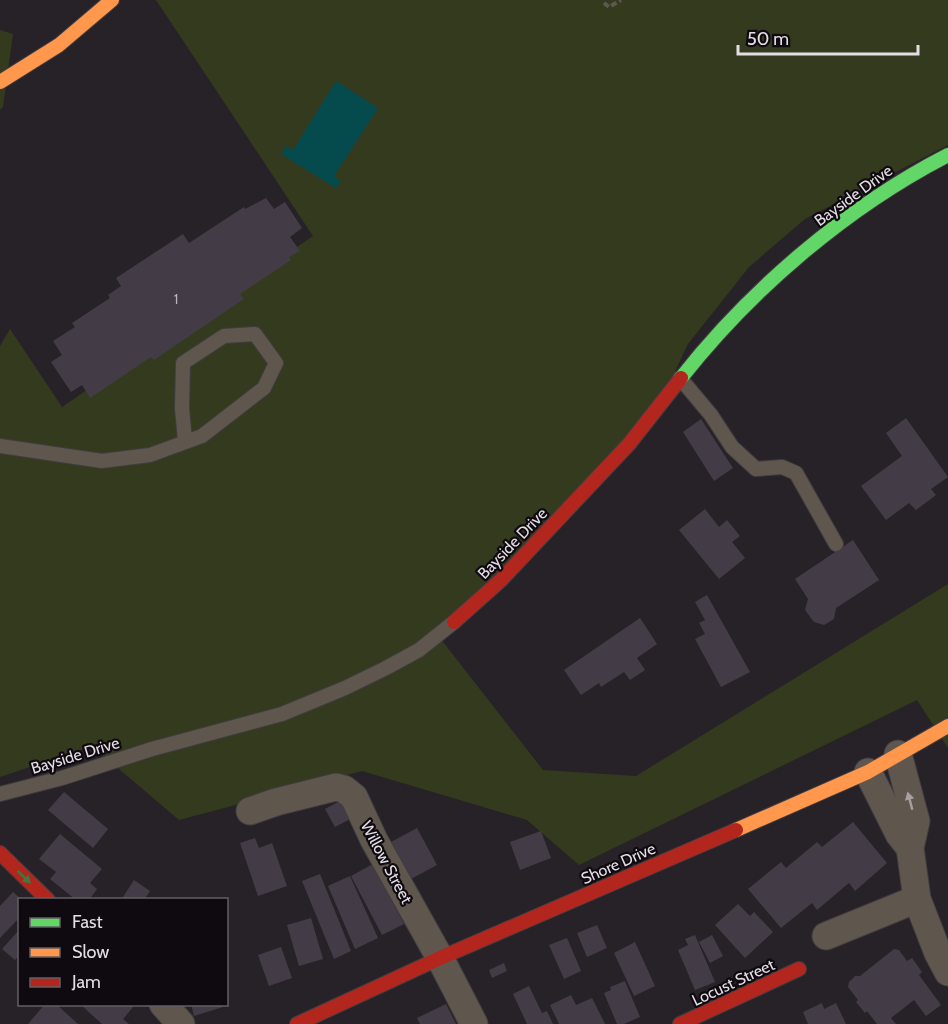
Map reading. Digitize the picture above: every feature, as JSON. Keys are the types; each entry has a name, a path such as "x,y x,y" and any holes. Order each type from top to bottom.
{"street":[{"path":"0,82 59,45 112,0"},
{"name":"Bayside Drive","path":"454,622 501,580 629,444 707,345 783,269 851,214 911,174 948,155"},
{"name":"Shore Drive","path":"297,1024 440,958 868,772 948,726"},
{"path":"898,754 916,821 910,848 917,899 948,972"},
{"path":"868,772 899,834 910,848"},
{"name":"Willow Street","path":"250,811 336,787 344,789 354,797 374,840 474,1024"},
{"path":"0,853 46,898"},
{"path":"826,936 917,899"},
{"name":"Locust Street","path":"680,1024 799,969"},
{"path":"164,1006 180,1024"}],"lane":[{"path":"0,446 102,461 150,455 202,435 264,388 276,363 255,334 224,336 183,363 182,408 185,441"},
{"path":"680,378 711,415 732,447 756,470 782,467 796,473 836,544"},
{"name":"Bayside Drive","path":"0,794 62,778 152,749 282,714 386,668 418,650 454,622"}],"path":[{"path":"604,3 609,7 621,0"}],"green space":[{"path":"156,0 948,0 948,145 805,219 749,267 688,344 652,420 440,638 543,770 636,776 948,584 948,748 917,700 579,865 527,820 362,771 179,820 92,746 0,777 0,346 10,329 62,407 313,236"},
{"path":"0,30 13,34 3,107 0,110"}],"water":[{"path":"336,81 378,108 334,176 341,181 336,188 281,154 286,146 293,150"}],"building":[{"path":"266,198 274,209 285,202 302,228 290,237 300,251 289,257 291,260 240,294 244,299 154,360 151,357 90,398 82,385 71,392 51,362 62,355 53,341 75,327 72,323 110,298 108,295 121,286 116,278 183,234 189,243 244,207 245,209"},
{"path":"906,418 948,477 931,489 936,495 916,510 909,503 886,520 861,486 902,456 886,433"},
{"path":"701,419 733,468 714,481 683,432"},
{"path":"705,509 719,527 727,520 740,536 732,542 745,558 719,579 679,530"},
{"path":"853,540 879,580 836,608 834,619 824,625 814,622 805,610 808,599 795,579"},
{"path":"707,595 750,672 721,687 695,639 705,634 699,623 705,620 695,602"},
{"path":"640,618 657,644 637,658 645,670 630,680 624,672 601,687 599,683 581,695 564,670"},
{"path":"64,792 108,829 93,848 48,810"},
{"path":"342,800 352,818 335,827 325,809"},
{"path":"853,822 887,863 855,891 849,883 817,910 812,903 781,928 748,889 781,862 786,868 817,842 822,847"},
{"path":"417,828 437,865 411,879 391,842"},
{"path":"541,831 551,858 520,870 510,842"},
{"path":"60,834 102,869 90,883 97,889 90,898 74,898 50,879 56,872 39,859"},
{"path":"255,838 259,848 272,843 287,886 258,896 240,843"},
{"path":"373,864 404,924 382,935 351,876"},
{"path":"320,874 351,951 334,959 302,881"},
{"path":"350,876 378,938 355,949 328,886"},
{"path":"134,880 150,891 145,898 122,898"},
{"path":"13,892 20,898 18,919 0,938 0,906"},
{"path":"738,904 750,916 754,912 773,932 745,958 715,925"},
{"path":"311,918 323,959 299,966 287,925"},
{"path":"597,925 607,948 587,957 577,933"},
{"path":"18,931 18,959 15,960 2,949"},
{"path":"695,935 715,982 695,990 678,950 688,945 685,939"},
{"path":"712,935 723,956 710,963 699,942"},
{"path":"567,938 581,971 564,979 549,945"},
{"path":"635,942 655,986 634,996 614,953"},
{"path":"281,947 292,978 269,986 258,955"},
{"path":"894,949 899,950 907,961 912,958 922,972 919,975 941,1005 926,1016 914,1000 891,1018 896,1024 877,1024 856,1002 858,1000 848,987 849,982"},
{"path":"504,963 507,971 492,978 489,970"},
{"path":"625,981 640,1017 624,1024 617,1024 604,993 611,990 610,987"},
{"path":"529,986 542,1013 547,1011 553,1024 527,1024 513,994"},
{"path":"571,995 576,1005 592,998 605,1024 559,1024 550,1005"},
{"path":"822,1003 824,1009 836,1003 846,1024 808,1024 803,1012"},
{"path":"446,1004 456,1024 420,1024 417,1018"},
{"path":"43,1006 58,1006 78,1024 28,1024"},
{"path":"82,1006 133,1007 123,1019 129,1024 102,1024"},
{"path":"192,1006 223,1007 194,1016"}],"traffic: fast":[{"path":"681,378 738,313 803,253 874,199 948,155"}],"traffic: slow":[{"path":"0,82 59,45 112,0"},
{"path":"736,830 868,772 948,726"}],"traffic: jam":[{"path":"454,622 501,580 629,444 681,378"},
{"path":"297,1024 440,958 736,830"},
{"path":"0,853 46,898"},
{"path":"680,1024 799,969"}]}
